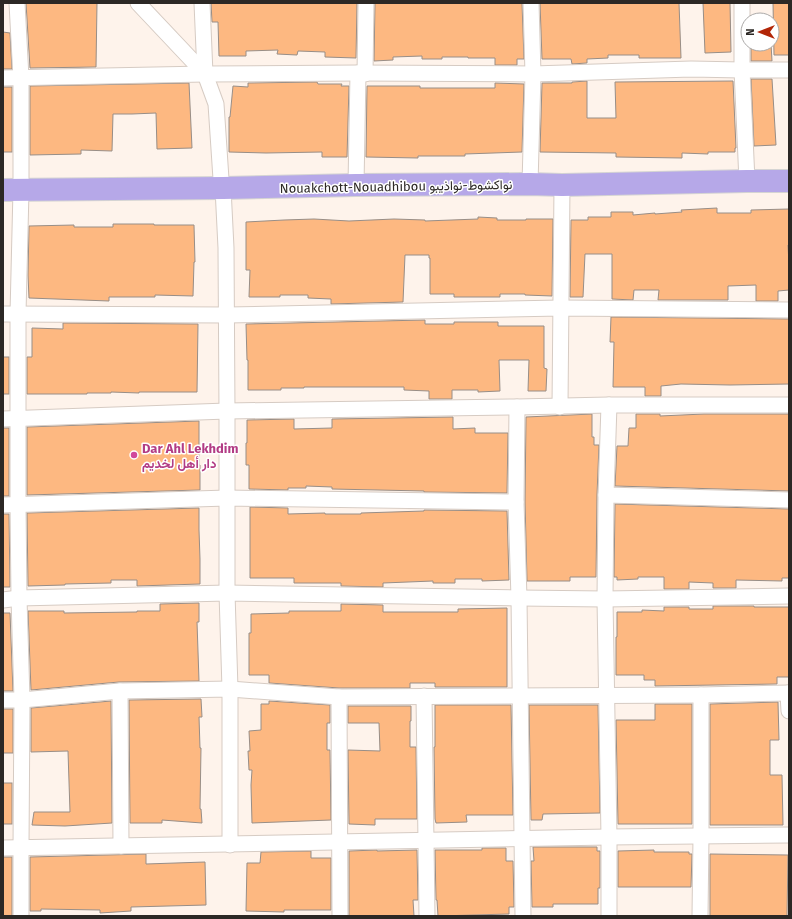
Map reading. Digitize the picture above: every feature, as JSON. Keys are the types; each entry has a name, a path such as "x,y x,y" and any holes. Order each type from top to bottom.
{"highway":[{"name":"Nouakchott-Nouadhibou نواكشوط-نواذيبو","path":"12,190 356,185 562,185 789,181"}],"street":[{"path":"17,3 21,78 12,190 10,314 18,419 19,598 22,700 21,916"},
{"path":"138,3 205,74"},
{"path":"202,3 205,74 216,104 226,248 228,410 227,593 230,689 230,844"},
{"path":"356,185 366,3"},
{"path":"530,184 533,74 531,3"},
{"path":"742,3 742,70 747,181"},
{"path":"3,78 205,74 533,74 691,69 789,70"},
{"path":"560,406 562,185"},
{"path":"10,314 227,315 561,308 789,310"},
{"path":"609,405 605,599 609,916"},
{"path":"3,420 228,410 609,405 789,405"},
{"path":"517,407 516,502 519,598 523,916"},
{"path":"606,495 789,500"},
{"path":"3,505 227,498 516,502"},
{"path":"3,600 19,598 227,593 605,599 789,596"},
{"path":"3,700 22,700 120,691 230,689 339,697 701,695 789,693 789,711"},
{"path":"120,691 121,846"},
{"path":"700,916 701,695"},
{"path":"424,696 427,916"},
{"path":"339,697 340,916"},
{"path":"3,848 789,835"}],"building":[{"path":"26,3 97,3 96,67 30,68"},
{"path":"211,3 357,3 356,58 325,57 325,52 298,51 297,55 277,54 278,50 246,51 246,56 219,56 218,22 212,22"},
{"path":"375,3 522,3 524,59 517,59 517,65 495,65 495,58 468,57 422,59 422,56 393,57 393,60 374,61"},
{"path":"540,3 679,3 681,58 639,58 639,55 608,55 608,58 587,59 587,63 572,64 571,59 542,59"},
{"path":"703,3 730,3 731,52 705,53"},
{"path":"773,3 789,3 789,55 774,55 774,52 780,52 780,12 773,12"},
{"path":"3,32 10,33 12,69 3,69"},
{"path":"751,52 771,52 772,61 751,61"},
{"path":"751,79 772,79 776,145 754,146"},
{"path":"587,81 587,118 616,118 615,82 733,81 735,152 708,152 708,154 682,153 682,158 616,157 616,153 540,152 542,83 572,83"},
{"path":"317,82 318,84 342,84 341,86 349,86 347,157 322,157 322,152 229,152 229,117 233,86 248,87 248,83"},
{"path":"189,83 192,148 157,149 156,113 113,114 112,151 81,150 81,154 30,155 30,86"},
{"path":"495,83 524,84 522,152 465,154 465,156 418,156 418,158 366,157 367,86 495,88"},
{"path":"3,87 12,87 12,152 3,152"},
{"path":"717,208 717,213 751,213 751,210 789,209 789,290 778,291 778,301 756,301 756,285 728,286 728,300 658,300 659,290 634,290 633,300 612,299 612,254 585,254 583,297 570,297 571,220 588,220 588,217 611,217 611,212 633,212 633,215"},
{"path":"478,217 497,218 497,220 553,219 552,296 500,294 500,297 454,297 454,294 430,294 429,255 405,255 403,302 331,304 331,299 308,298 308,295 249,297 250,270 246,270 246,222 314,219 349,221 394,219 425,221 478,219"},
{"path":"113,224 194,225 195,262 193,296 155,295 155,297 109,297 109,301 29,298 29,226 74,225 74,227 113,227"},
{"path":"611,317 789,319 789,384 681,384 661,386 661,396 645,396 645,387 613,387 614,342 610,342"},
{"path":"425,320 425,324 454,324 454,322 498,322 498,326 544,326 544,368 547,369 546,391 528,391 529,360 499,360 500,391 478,392 478,390 452,390 452,399 429,399 429,391 404,390 404,387 304,387 281,388 281,390 248,390 246,324"},
{"path":"63,323 198,324 197,392 27,394 27,357 32,357 32,328 63,329"},
{"path":"3,357 9,357 9,394 3,394"},
{"path":"592,414 592,437 594,437 594,445 599,445 596,577 570,577 570,581 527,581 525,502 526,417"},
{"path":"636,414 660,414 660,416 704,414 789,414 789,491 615,486 617,446 628,446 629,428 636,428"},
{"path":"453,417 453,429 475,428 475,433 508,433 507,493 332,489 332,487 306,486 306,488 288,488 288,490 249,489 249,465 246,465 247,420 294,419 294,429 332,428 332,419"},
{"path":"199,421 200,490 27,495 27,427"},
{"path":"3,428 9,428 9,496 3,496"},
{"path":"615,504 789,509 789,578 782,578 782,581 736,580 736,588 713,588 713,583 689,582 689,589 664,589 664,577 638,577 638,579 617,580 617,577 614,577"},
{"path":"250,507 288,508 288,514 361,514 424,510 507,511 509,580 482,581 482,579 455,579 455,583 433,583 433,581 383,583 383,587 341,586 341,583 294,583 294,578 250,578"},
{"path":"199,508 200,584 137,586 137,580 111,580 111,583 28,586 27,513"},
{"path":"3,514 9,514 10,587 3,587"},
{"path":"199,603 199,622 197,622 199,681 119,682 31,690 28,611 64,611 64,613 160,611 160,604"},
{"path":"341,604 383,605 383,612 458,612 458,609 507,608 507,687 435,687 435,683 410,683 410,688 339,688 269,683 269,675 249,675 249,633 251,633 251,614 289,613 289,611 341,611"},
{"path":"713,606 789,607 789,677 777,677 777,684 655,686 655,680 644,680 644,675 616,675 617,612 642,612 642,610 664,611 664,607 713,609"},
{"path":"3,613 10,613 13,691 3,691"},
{"path":"201,699 202,717 199,717 201,748 200,809 202,823 162,820 162,823 130,823 129,700"},
{"path":"111,701 112,823 65,826 32,825 34,812 70,812 68,751 31,752 31,708"},
{"path":"269,701 330,705 330,723 327,723 327,750 330,750 331,820 252,823 252,770 249,770 249,731 261,730 261,704 269,704"},
{"path":"778,702 779,740 770,740 770,775 782,775 783,825 710,825 710,704"},
{"path":"655,704 692,704 692,824 618,824 616,720 655,720"},
{"path":"435,705 511,705 513,815 466,815 467,822 436,823 434,747"},
{"path":"529,705 598,705 600,813 543,814 542,820 531,820"},
{"path":"348,706 411,706 410,747 416,747 417,819 375,819 375,825 349,824 348,750 380,751 379,723 348,723"},
{"path":"3,709 13,709 13,753 3,753"},
{"path":"3,783 12,783 12,824 3,824"},
{"path":"533,847 597,847 597,851 600,851 600,888 598,888 598,904 553,904 553,907 532,907 531,861 534,861"},
{"path":"482,848 506,848 506,861 513,861 514,907 509,907 509,914 438,916 436,900 435,850 482,850"},
{"path":"417,850 418,900 413,900 414,916 349,916 349,851"},
{"path":"654,850 654,852 689,852 689,854 692,854 691,887 618,887 618,851"},
{"path":"311,851 311,858 331,858 331,910 284,910 284,912 246,911 247,863 260,863 261,852"},
{"path":"146,854 146,864 205,862 206,905 131,907 131,911 100,913 100,910 41,909 41,911 30,911 30,857"},
{"path":"710,854 788,855 787,916 710,916"},
{"path":"3,857 12,857 12,916 3,916"}],"place":[{"name":"Dar Ahl Lekhdim دار أهل لخديم","path":"134,455"}]}
